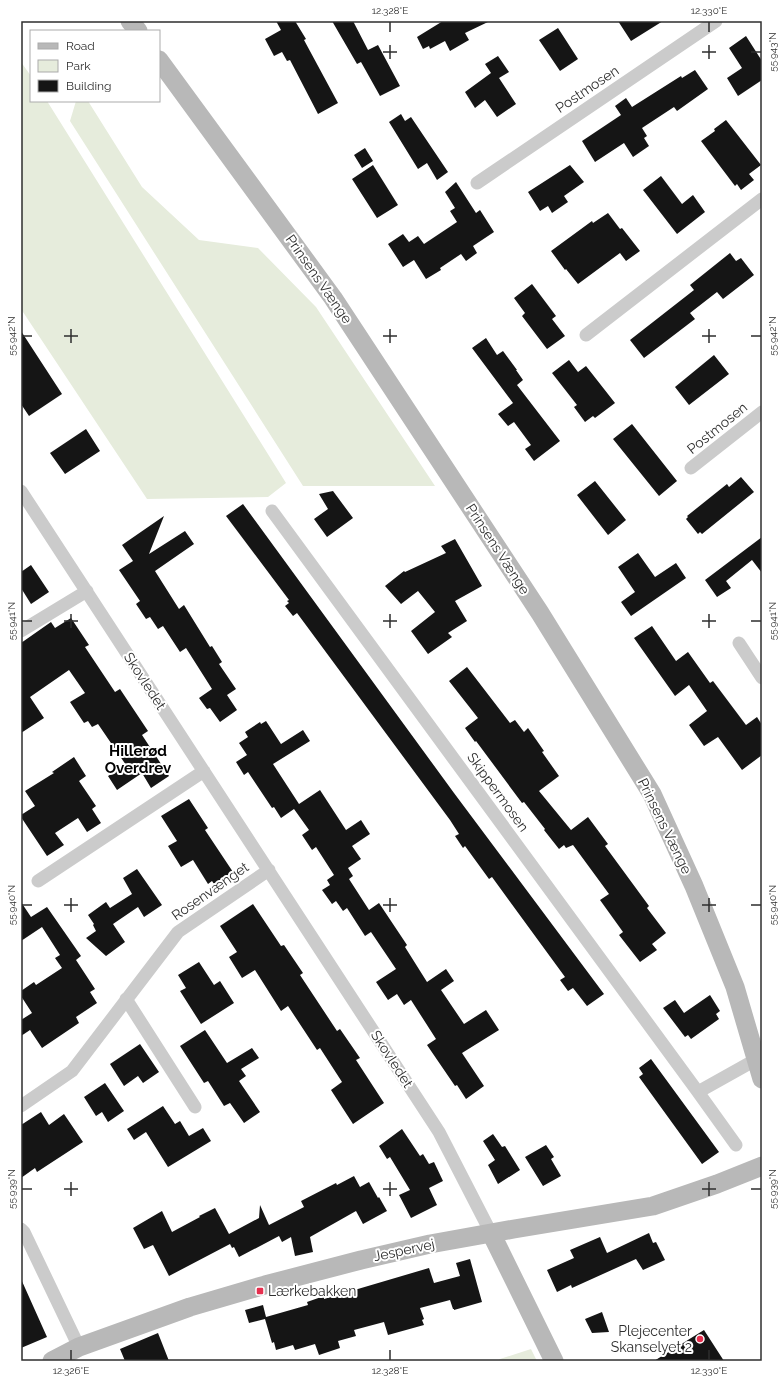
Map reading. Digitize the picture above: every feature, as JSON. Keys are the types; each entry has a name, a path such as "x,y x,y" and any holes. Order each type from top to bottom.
{"street":[{"path":"130,21 137,30"},
{"name":"Postmosen","path":"476,183 716,21"},
{"name":"Prinsens Vænge","path":"160,61 333,298 540,613 652,794 694,886 735,986 762,1079"},
{"path":"586,335 762,199"},
{"name":"Postmosen","path":"691,468 762,412"},
{"name":"Skovledet","path":"21,491 440,1132 554,1361"},
{"name":"Skippermosen","path":"272,511 736,1146"},
{"path":"21,630 87,591"},
{"path":"739,643 762,678"},
{"path":"38,881 204,771"},
{"name":"Rosenvænget","path":"21,1106 72,1071 178,932 269,870"},
{"path":"126,999 195,1106"},
{"path":"698,1092 757,1059"},
{"name":"Jespervej","path":"52,1361 80,1347 190,1307 258,1287 368,1258 430,1244 653,1206 717,1184 762,1166"},
{"path":"21,1229 24,1232 80,1347"}],"green space":[{"path":"21,62 30,75 30,102 48,102 286,483 268,497 147,499 21,309"},
{"path":"76,102 89,102 142,187 199,240 258,248 316,307 435,486 303,486 70,121"},
{"path":"531,1349 537,1361 497,1361 500,1359"}],"building":[{"path":"276,21 295,21 306,39 304,40 338,103 318,114 290,60 287,61 282,52 274,56 265,39 281,30"},
{"path":"332,21 353,21 368,50 378,45 400,86 380,96 361,62 357,64"},
{"path":"443,21 490,21 465,33 469,40 450,51 445,41 430,49 429,46 423,49 417,37"},
{"path":"618,21 663,21 631,41"},
{"path":"558,28 578,59 560,71 539,40"},
{"path":"746,36 762,61 762,80 738,96 727,78 742,68 729,48"},
{"path":"498,56 509,72 499,78 516,104 497,117 485,100 475,108 465,92 491,73 485,64"},
{"path":"695,70 708,89 677,111 674,107 642,128 647,136 644,138 649,146 633,157 624,143 595,162 582,141 621,115 615,106 626,98 632,107 681,76 682,78"},
{"path":"401,114 405,121 411,117 448,172 437,180 427,163 418,169 389,122"},
{"path":"726,120 761,165 749,174 754,180 741,190 737,184 735,186 701,141 715,131 714,129"},
{"path":"365,148 373,161 362,168 354,155"},
{"path":"373,165 398,205 377,218 352,179"},
{"path":"570,165 584,182 564,196 568,202 552,213 548,206 540,211 528,192"},
{"path":"661,176 682,204 693,195 705,212 677,234 643,190"},
{"path":"456,182 476,213 480,210 494,232 473,246 477,253 466,261 461,254 440,268 441,270 426,279 414,260 403,267 388,244 403,234 409,242 418,236 424,244 457,222 450,211 455,208 445,192"},
{"path":"608,213 640,251 626,261 620,253 578,284 551,251 592,221 593,223"},
{"path":"730,253 736,261 741,258 754,275 723,299 717,292 690,313 695,319 644,358 630,340 694,290 690,285"},
{"path":"532,284 556,316 552,319 565,336 547,349 522,316 525,313 514,298"},
{"path":"21,331 62,394 29,416 21,404"},
{"path":"486,338 497,355 503,351 517,370 523,380 517,385 560,441 534,461 525,449 531,445 514,422 508,426 498,414 513,403 472,348"},
{"path":"714,355 729,374 689,405 675,387"},
{"path":"569,360 578,372 586,366 615,403 595,418 593,416 585,422 574,407 577,405 552,373"},
{"path":"632,424 677,481 659,496 613,439"},
{"path":"86,429 100,451 65,474 50,453"},
{"path":"741,477 754,492 702,534 700,532 698,534 686,519 688,517 687,516 727,484 729,487"},
{"path":"595,481 626,520 608,535 577,495"},
{"path":"333,491 353,518 327,537 314,519 328,509 319,494"},
{"path":"243,504 454,793 604,994 587,1006 573,988 568,991 560,980 565,977 492,877 489,879 465,846 463,848 455,836 459,834 450,820 297,613 293,616 285,606 289,603 287,601 289,600 226,516"},
{"path":"164,516 149,554 185,531 194,544 155,571 179,609 184,605 210,647 212,646 222,662 219,664 236,689 227,695 237,710 220,722 210,708 207,709 199,698 212,689 186,648 180,652 163,626 158,629 150,617 146,619 136,604 140,601 119,570 133,561 122,545"},
{"path":"762,537 762,573 752,560 726,581 731,588 717,597 705,580"},
{"path":"455,539 482,586 455,601 467,621 448,633 452,637 428,654 411,631 435,612 418,591 401,604 385,586 404,571 405,572 446,553 441,546"},
{"path":"638,553 655,577 676,563 686,578 631,616 621,602 635,592 618,567"},
{"path":"31,565 49,592 31,604 21,588 21,572"},
{"path":"71,618 89,645 85,647 115,692 120,689 148,731 142,735 169,776 151,788 142,773 117,790 108,776 126,765 98,724 92,727 88,721 84,723 70,702 85,693 69,670 30,697 44,718 21,733 21,643 51,622 55,628"},
{"path":"652,626 676,661 688,652 710,683 713,681 746,725 757,717 762,725 762,755 742,770 718,737 704,746 689,725 707,711 689,685 675,696 634,638"},
{"path":"467,667 510,723 515,720 524,732 528,728 544,751 542,752 559,776 539,791 571,830 588,817 608,844 605,846 649,906 647,908 666,933 652,944 657,950 640,962 619,935 623,932 600,900 609,894 573,845 566,848 564,845 559,849 544,830 545,829 524,802 522,803 465,728 478,718 449,681"},
{"path":"266,721 281,744 303,730 310,741 273,764 299,804 320,790 346,830 361,820 370,834 352,846 361,859 348,868 353,876 349,879 369,910 379,903 407,945 405,947 427,982 446,969 454,981 441,990 464,1024 486,1010 499,1030 462,1053 484,1086 466,1099 457,1085 455,1086 427,1045 436,1039 411,1000 404,1005 397,994 388,1000 376,982 396,969 371,932 365,936 347,908 343,911 336,901 332,904 322,890 330,885 327,880 334,875 316,847 312,850 302,835 309,830 294,809 281,818 274,807 272,808 248,772 244,775 236,762 247,755 239,743 248,737 245,732 260,722 261,724"},
{"path":"74,757 86,776 79,781 96,806 92,809 101,823 87,832 78,818 55,833 64,845 47,856 21,817 21,815 35,806 25,791 54,773 52,772"},
{"path":"189,799 208,828 205,830 233,872 214,884 212,881 208,884 193,860 181,867 168,846 177,841 161,816"},
{"path":"137,869 162,905 144,917 138,907 113,924 125,942 106,956 86,938 96,931 93,925 94,924 88,915 106,902 110,908 132,894 123,878"},
{"path":"21,902 31,917 47,907 81,956 76,960 95,989 90,992 97,1003 76,1017 79,1023 42,1048 30,1030 21,1036 21,1020 32,1013 21,996 21,991 34,982 36,985 62,968 55,958 60,955 42,927 21,941"},
{"path":"253,904 281,946 284,945 303,973 300,975 337,1031 340,1029 360,1058 356,1060 384,1103 353,1124 331,1090 342,1082 320,1048 317,1050 288,1006 281,1011 255,970 242,978 229,957 237,952 220,926"},
{"path":"199,962 214,985 220,981 234,1003 201,1024 180,991 186,988 178,975"},
{"path":"710,995 720,1011 716,1014 719,1019 691,1039 688,1035 685,1037 663,1008 675,1000 684,1013"},
{"path":"205,1030 227,1063 252,1048 259,1058 241,1069 246,1076 239,1081 260,1112 244,1123 230,1103 224,1106 208,1081 204,1083 180,1046"},
{"path":"140,1044 159,1072 143,1083 138,1076 124,1086 110,1064"},
{"path":"651,1059 719,1152 702,1164 639,1077 643,1074 639,1068"},
{"path":"105,1083 124,1111 108,1122 102,1112 96,1116 84,1097"},
{"path":"163,1106 175,1124 180,1121 189,1136 203,1128 211,1141 168,1167 146,1132 134,1140 127,1129"},
{"path":"41,1112 49,1125 64,1114 83,1142 37,1172 35,1168 21,1178 21,1125"},
{"path":"402,1129 420,1156 423,1154 429,1164 434,1162 443,1181 429,1188 437,1205 411,1218 399,1195 410,1190 390,1157 387,1159 379,1146"},
{"path":"493,1134 502,1147 505,1146 520,1170 498,1184 488,1165 495,1160 483,1141"},
{"path":"546,1145 554,1157 551,1159 561,1176 543,1186 525,1157"},
{"path":"354,1176 360,1187 369,1182 387,1211 363,1224 356,1211 310,1237 313,1252 295,1256 291,1237 282,1242 279,1236 239,1257 234,1247 232,1248 230,1244 169,1276 153,1245 144,1249 133,1228 162,1211 172,1232 215,1208 229,1234 259,1218 260,1205 269,1225 304,1207 301,1201 336,1183 337,1185"},
{"path":"649,1233 653,1243 656,1242 665,1260 643,1270 636,1259 572,1288 571,1285 557,1292 547,1270 574,1258 570,1250 600,1237 607,1253"},
{"path":"470,1259 482,1302 454,1310 450,1300 420,1308 424,1319 422,1320 424,1325 388,1335 384,1322 354,1330 356,1336 338,1341 340,1348 319,1355 315,1344 295,1350 293,1345 276,1350 274,1342 272,1343 265,1319 249,1323 245,1310 263,1305 266,1317 308,1305 307,1302 324,1296 324,1299 429,1268 434,1283 460,1276 456,1263"},
{"path":"21,1279 47,1337 21,1348"},
{"path":"602,1312 609,1332 592,1333 585,1319"},
{"name":"Plejecenter Skanselyet 2","path":"704,1330 724,1361 654,1361"},
{"path":"158,1333 169,1361 125,1361 120,1349"}],"place":[{"name":"Lærkebakken","path":"260,1291"},
{"name":"Plejecenter Skanselyet 2","path":"700,1339"}],"district":[{"name":"Hillerød Overdrev","path":"138,760"}]}
